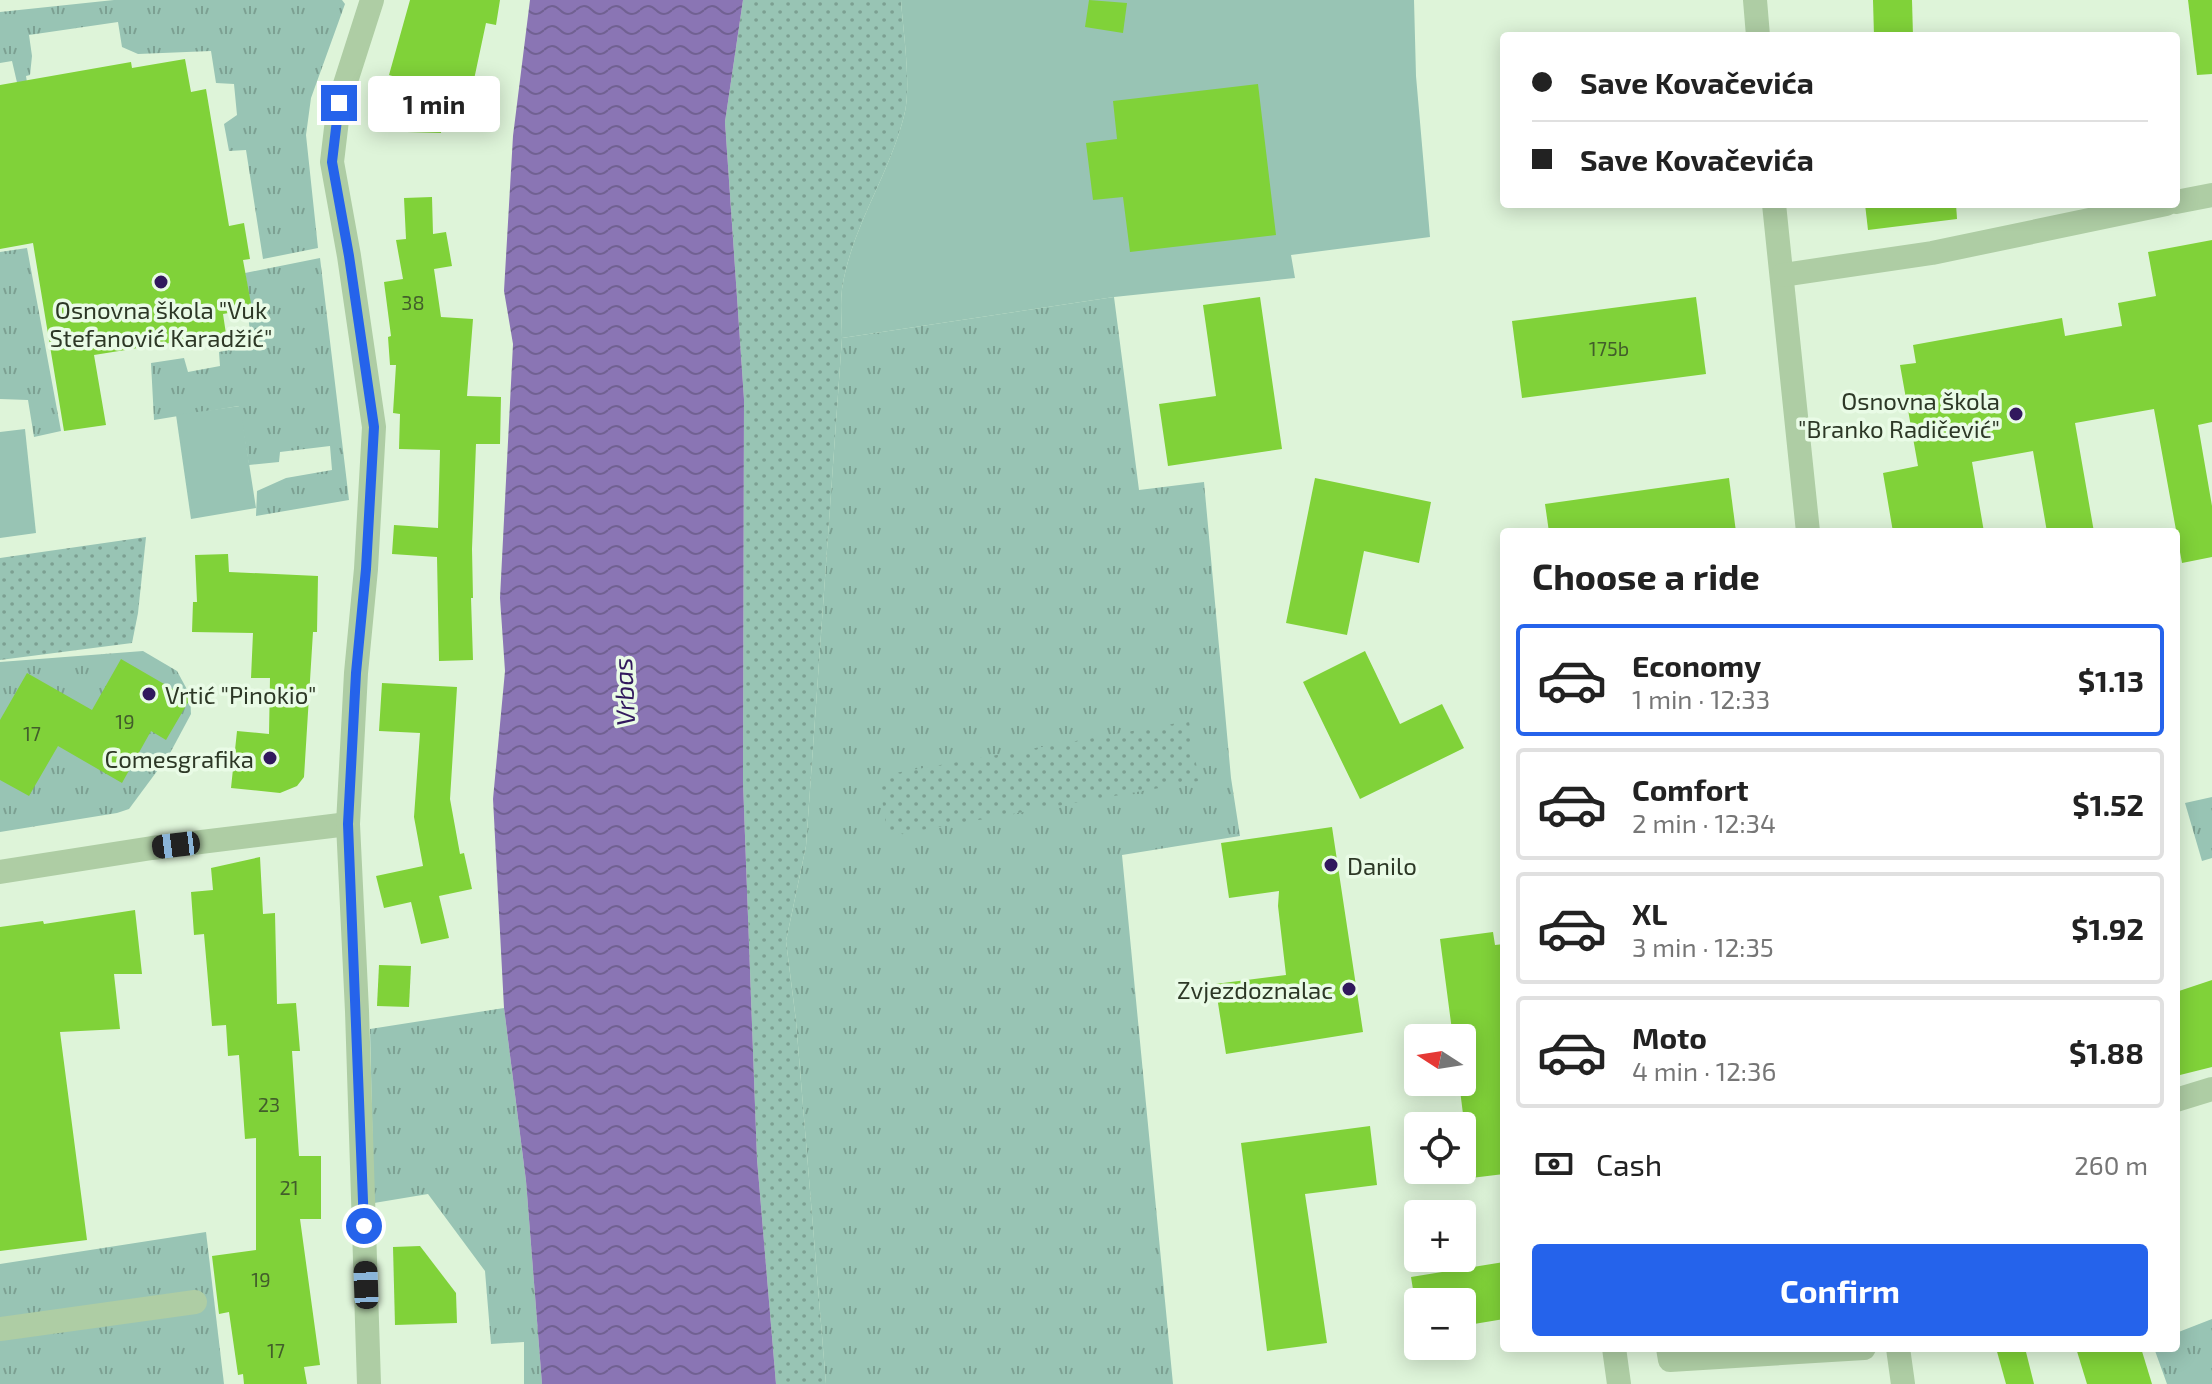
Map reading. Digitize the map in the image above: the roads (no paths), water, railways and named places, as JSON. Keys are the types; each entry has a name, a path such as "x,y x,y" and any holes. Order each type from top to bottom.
{"street":[{"path":"369,1384 348,824 374,427 332,162 339,103 372,0"},
{"path":"1755,0 1758,32"},
{"path":"2180,201 2212,195"},
{"path":"1775,208 1808,528"},
{"path":"1783,275 1932,253 2147,208"},
{"path":"0,872 152,848 348,824"},
{"path":"2180,1099 2212,1089"},
{"path":"0,1329 195,1302"},
{"path":"1615,1352 1619,1384"},
{"path":"1669,1352 1670,1360 1799,1352"},
{"path":"1899,1352 1903,1384"}],"water":[{"name":"Vrbas","path":"530,0 743,0 725,122 744,399 743,782 757,1159 776,1384 542,1384 526,1181 504,1008 493,799 505,671 500,598 513,344 504,291 513,136"}],"place":[{"name":"Osnovna škola \"Vuk Stefanović Karadžić\"","path":"161,282"},
{"name":"Osnovna škola \"Branko Radičević\"","path":"2016,414"},
{"name":"Vrtić \"Pinokio\"","path":"149,694"},
{"name":"Comesgrafika","path":"270,758"},
{"name":"Danilo","path":"1331,865"},
{"name":"Zvjezdoznalac","path":"1349,989"}]}
